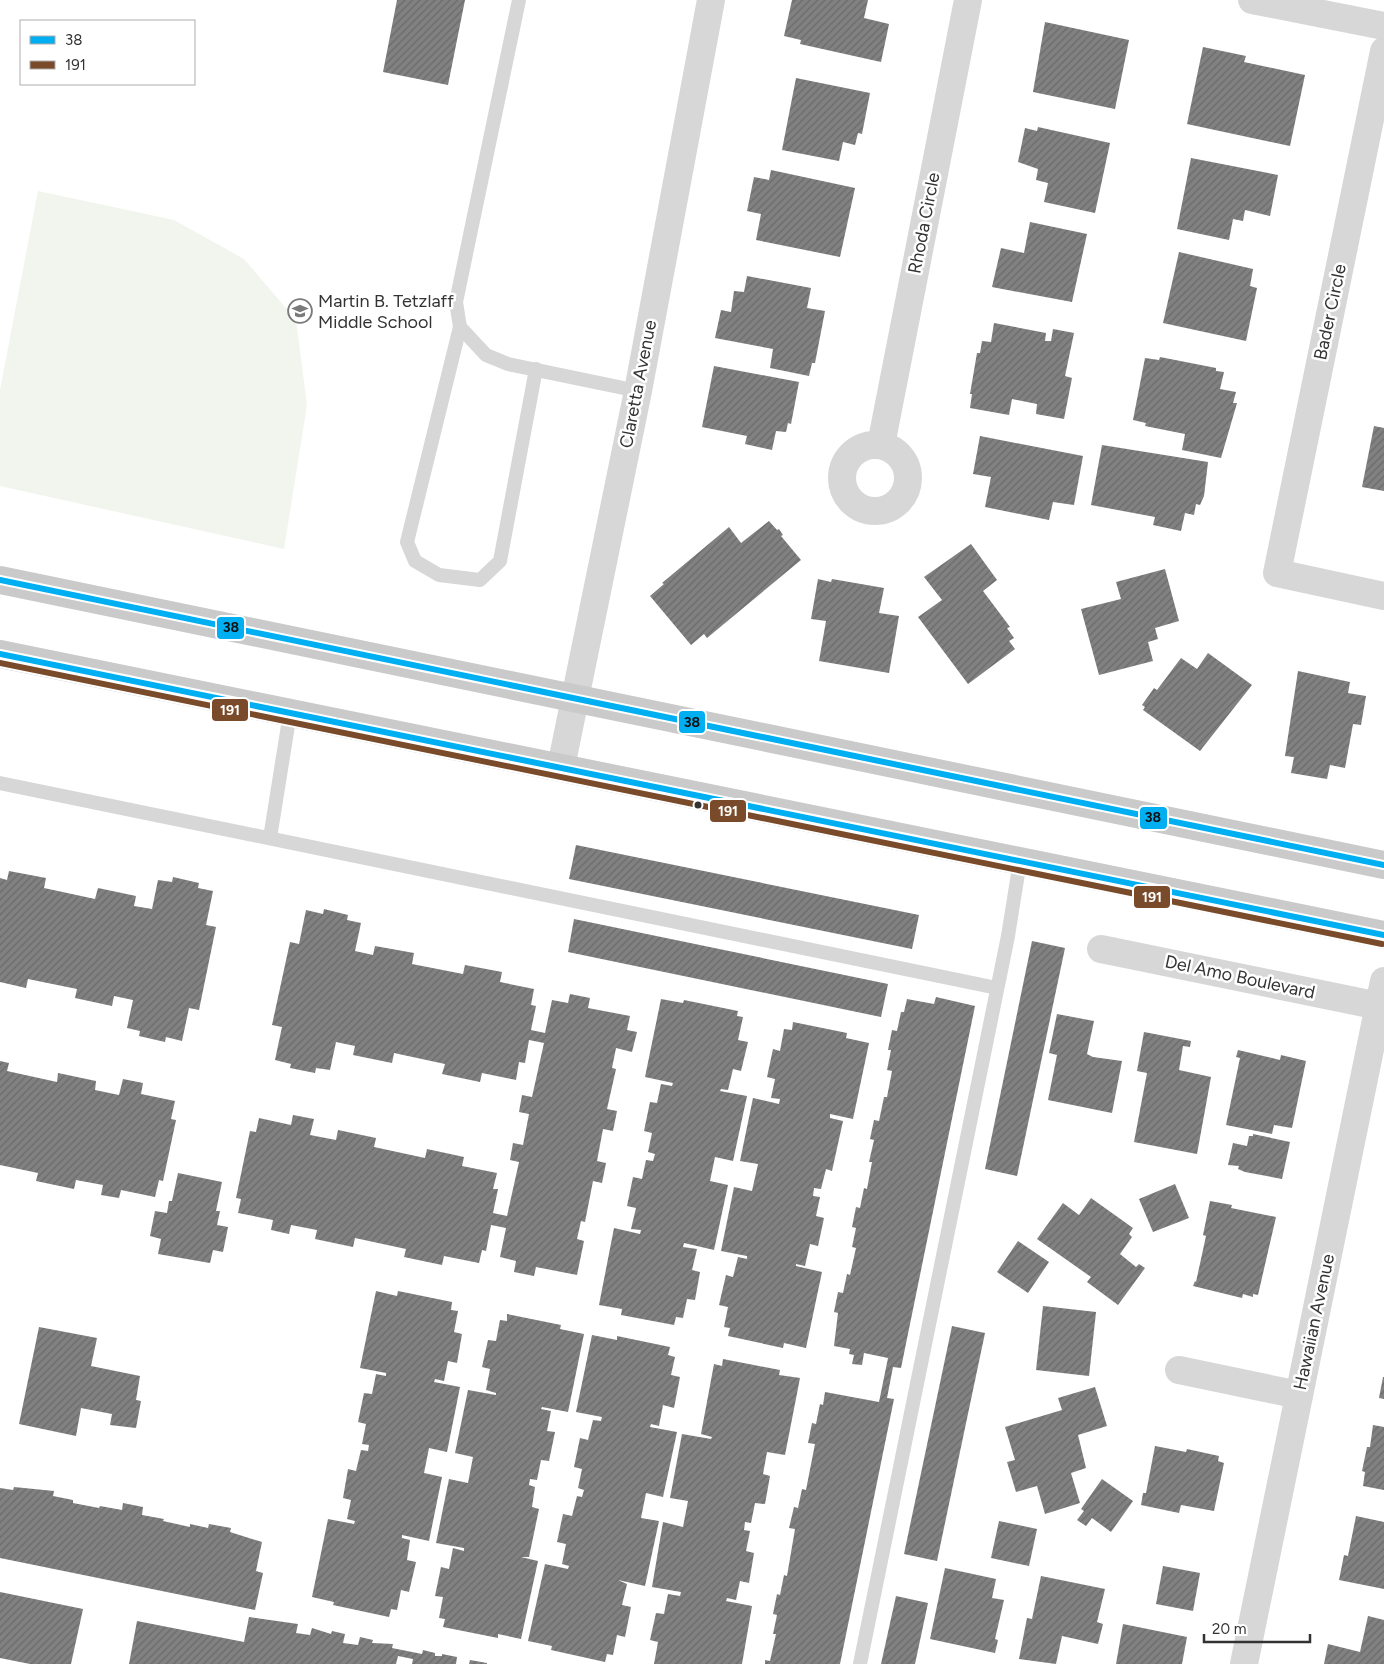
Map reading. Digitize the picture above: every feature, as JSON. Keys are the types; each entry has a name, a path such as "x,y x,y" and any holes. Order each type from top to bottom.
{"main road":[{"path":"0,580 1384,866"},
{"path":"0,654 1384,935"}],"street":[{"name":"Claretta Avenue","path":"561,767 638,391 711,0"},
{"name":"Rhoda Circle","path":"881,445 968,0"},
{"path":"1252,0 1384,26"},
{"name":"Bader Circle","path":"1384,51 1277,573 1384,596"},
{"name":"Del Amo Boulevard","path":"1101,949 1381,993"},
{"name":"Hawaiian Avenue","path":"1244,1664 1381,993"},
{"path":"1179,1370 1299,1395"}],"lane":[{"path":"519,0 456,302 460,327 407,542 414,561 439,575 480,580 500,561 536,369"},
{"path":"460,327 486,355 508,364 638,391"},
{"path":"270,838 290,712"},
{"path":"0,783 998,988"},
{"path":"860,1664 998,988 1020,861"}],"shaded area":[{"path":"38,191 174,220 244,259 296,320 307,405 284,549 0,486 0,390"}],"building":[{"path":"397,0 465,0 448,85 383,72"},
{"path":"792,0 868,0 864,18 889,24 881,62 800,44 801,40 784,36"},
{"path":"1045,22 1129,40 1115,109 1033,92"},
{"path":"1203,47 1246,56 1244,62 1305,75 1290,146 1187,124"},
{"path":"796,78 870,93 862,134 858,133 855,145 843,142 839,161 782,150"},
{"path":"1038,127 1110,143 1095,213 1044,202 1048,183 1036,180 1038,169 1018,162 1025,128 1037,131"},
{"path":"1191,158 1278,175 1270,216 1245,210 1243,221 1233,219 1229,240 1177,229"},
{"path":"771,170 855,188 840,257 756,240 761,214 747,211 754,177 769,180"},
{"path":"1030,222 1087,234 1072,302 992,287 1001,248 1024,253"},
{"path":"1179,252 1253,269 1250,286 1257,288 1246,341 1163,323"},
{"path":"747,276 811,288 807,308 825,311 815,363 812,363 809,376 770,368 773,349 715,338 721,310 731,312 734,291 744,292"},
{"path":"994,323 1046,333 1045,341 1051,341 1053,329 1074,333 1065,376 1072,378 1064,419 1036,414 1037,404 1012,399 1009,415 970,408 972,394 970,394 977,353 980,353 982,341 991,342"},
{"path":"1160,357 1216,368 1216,371 1224,372 1220,389 1236,392 1233,403 1237,403 1221,458 1182,450 1185,434 1145,426 1146,423 1133,420 1145,358 1159,360"},
{"path":"714,366 799,382 791,424 788,423 786,432 776,431 772,450 745,444 747,436 702,427"},
{"path":"1374,426 1384,428 1384,491 1362,487"},
{"path":"980,436 1083,456 1074,505 1053,502 1049,520 985,507 991,477 973,474"},
{"path":"1102,445 1208,462 1204,496 1200,505 1196,504 1194,515 1185,513 1181,531 1153,525 1155,517 1091,505"},
{"path":"769,521 777,530 779,529 783,535 781,536 801,560 707,638 704,634 691,645 650,596 664,584 662,583 729,527 741,543"},
{"path":"971,544 997,580 983,591 1010,627 1007,628 1014,638 1009,641 1015,649 968,684 918,617 942,600 924,577"},
{"path":"1165,569 1179,621 1155,628 1158,639 1148,642 1153,661 1099,675 1081,609 1121,599 1116,582"},
{"path":"818,579 831,582 832,579 884,588 879,613 899,616 889,673 819,661 826,621 811,619"},
{"path":"1208,653 1252,685 1200,751 1143,710 1145,707 1142,705 1154,688 1157,690 1181,658 1197,669"},
{"path":"1298,671 1350,682 1348,693 1366,696 1361,725 1353,724 1345,768 1330,765 1327,779 1291,773 1294,757 1285,756"},
{"path":"576,845 919,915 912,949 569,879"},
{"path":"9,871 46,878 44,888 95,899 98,888 136,896 134,906 152,909 158,880 172,882 173,877 199,883 198,888 213,891 206,925 216,927 199,1010 189,1008 182,1041 166,1037 165,1042 139,1036 140,1031 127,1028 133,1000 114,996 112,1006 75,998 77,989 28,979 26,988 0,982 0,878 7,880"},
{"path":"324,909 348,915 347,920 361,923 355,951 373,955 375,946 414,953 412,964 463,974 465,965 502,972 500,982 534,989 531,1005 536,1006 531,1030 545,1033 552,1000 568,1003 570,994 590,998 588,1008 630,1016 627,1030 637,1032 632,1052 616,1048 612,1068 616,1069 607,1109 617,1111 613,1131 603,1129 597,1161 606,1163 602,1183 593,1181 585,1222 581,1221 577,1239 584,1241 577,1275 536,1267 534,1276 514,1272 516,1261 500,1257 506,1228 491,1225 486,1251 482,1250 479,1263 444,1256 442,1265 404,1257 406,1249 355,1238 353,1247 315,1239 317,1230 291,1225 289,1234 271,1230 273,1220 238,1213 241,1199 236,1198 250,1131 256,1132 259,1118 291,1125 293,1115 314,1119 310,1135 336,1140 338,1130 376,1138 374,1147 425,1158 427,1149 464,1157 462,1166 497,1173 493,1189 498,1189 493,1213 507,1216 519,1162 510,1160 513,1143 523,1145 529,1114 519,1112 522,1095 532,1097 544,1043 529,1040 525,1063 519,1062 516,1080 482,1073 480,1082 442,1074 445,1064 394,1053 392,1063 353,1055 355,1046 336,1042 330,1070 316,1068 315,1073 290,1068 291,1064 275,1060 282,1027 272,1025 290,942 299,944 306,910 323,914"},
{"path":"574,919 888,984 881,1017 568,952"},
{"path":"1032,941 1065,948 1017,1176 985,1169"},
{"path":"936,997 975,1006 901,1368 893,1367 887,1398 894,1399 840,1664 765,1664 765,1660 770,1661 776,1634 773,1634 777,1615 773,1614 777,1594 780,1595 784,1575 787,1576 795,1529 789,1528 794,1507 798,1508 802,1489 806,1490 815,1444 808,1443 812,1423 816,1424 820,1404 823,1405 825,1392 879,1402 888,1358 864,1353 862,1365 852,1364 854,1355 849,1354 850,1349 834,1346 838,1313 834,1312 838,1292 843,1293 847,1274 850,1275 856,1248 852,1247 856,1228 852,1227 856,1207 860,1208 864,1188 867,1189 872,1162 869,1162 874,1140 870,1139 874,1120 879,1121 884,1097 887,1097 892,1071 887,1070 892,1030 897,1031 901,1012 904,1012 907,999 934,1004"},
{"path":"661,999 683,1003 684,1000 738,1011 737,1016 743,1017 738,1040 748,1042 741,1071 733,1069 728,1090 721,1089 720,1091 747,1096 733,1161 715,1157 710,1181 728,1185 714,1250 684,1243 683,1247 697,1249 692,1270 700,1272 695,1300 687,1299 683,1318 676,1317 674,1325 621,1315 622,1309 599,1305 614,1228 640,1234 641,1230 631,1229 636,1208 627,1206 633,1177 642,1179 646,1160 653,1161 655,1154 648,1152 652,1133 644,1131 650,1102 657,1103 661,1084 672,1086 673,1083 645,1077"},
{"path":"1057,1014 1094,1021 1087,1054 1093,1057 1122,1061 1112,1113 1048,1100 1057,1055 1049,1053"},
{"path":"793,1022 847,1033 846,1038 869,1043 853,1119 830,1114 830,1118 843,1121 832,1171 826,1169 821,1189 814,1188 813,1196 820,1197 816,1216 824,1218 818,1246 810,1244 805,1266 796,1264 796,1266 822,1272 806,1348 784,1343 783,1348 728,1336 730,1328 724,1327 728,1307 719,1305 726,1275 733,1277 738,1257 747,1259 747,1256 721,1251 734,1187 752,1191 758,1164 740,1161 753,1098 779,1104 780,1099 771,1098 775,1079 767,1077 773,1049 780,1051 784,1029 792,1030"},
{"path":"1144,1032 1191,1041 1190,1047 1183,1046 1179,1070 1211,1077 1197,1154 1134,1142 1147,1073 1137,1071"},
{"path":"1238,1050 1280,1060 1281,1055 1306,1061 1292,1128 1274,1125 1272,1134 1226,1125 1240,1058 1236,1057"},
{"path":"0,1061 9,1063 7,1071 57,1082 58,1073 96,1081 95,1090 119,1095 123,1079 143,1083 141,1094 175,1101 171,1119 176,1120 163,1181 159,1180 155,1197 121,1190 119,1198 101,1195 103,1185 76,1180 74,1189 36,1181 38,1173 0,1165"},
{"path":"1253,1134 1290,1142 1282,1179 1245,1172 1238,1169 1239,1166 1228,1165 1233,1143 1247,1146 1249,1136 1253,1136"},
{"path":"178,1173 222,1182 216,1211 220,1211 217,1225 228,1227 223,1252 213,1250 210,1263 158,1254 161,1239 150,1236 155,1211 167,1213 169,1201 172,1201"},
{"path":"1175,1184 1189,1218 1153,1232 1139,1199"},
{"path":"1091,1198 1133,1228 1129,1234 1132,1237 1120,1254 1136,1267 1139,1264 1145,1268 1118,1305 1087,1282 1091,1277 1037,1239 1063,1203 1079,1215"},
{"path":"1210,1201 1232,1205 1231,1208 1276,1217 1258,1295 1253,1294 1253,1297 1243,1294 1242,1298 1193,1286 1196,1282 1206,1236 1203,1235"},
{"path":"1018,1241 1049,1262 1028,1293 997,1272"},
{"path":"376,1291 397,1296 398,1291 452,1302 451,1310 458,1311 454,1332 462,1334 457,1363 448,1361 444,1381 435,1379 434,1382 460,1387 447,1452 429,1448 424,1473 442,1477 429,1541 402,1535 402,1538 410,1540 407,1560 416,1562 409,1592 401,1590 397,1610 391,1609 389,1617 333,1605 334,1602 312,1597 328,1519 354,1524 355,1521 347,1519 351,1500 343,1498 348,1469 356,1471 361,1450 368,1451 369,1445 362,1444 366,1424 358,1422 364,1393 372,1394 376,1374 386,1376 386,1373 360,1368"},
{"path":"1043,1306 1096,1312 1089,1376 1036,1370"},
{"path":"507,1314 561,1325 560,1329 584,1334 568,1412 542,1407 541,1409 551,1411 547,1431 555,1432 549,1461 541,1460 537,1480 530,1479 529,1485 535,1487 532,1507 539,1509 529,1557 521,1557 538,1561 521,1639 498,1634 498,1638 443,1627 445,1619 439,1618 443,1597 435,1596 441,1567 449,1569 453,1548 464,1551 464,1548 436,1543 449,1479 468,1483 473,1457 455,1453 468,1390 496,1395 496,1393 486,1390 490,1369 482,1367 488,1340 496,1341 500,1320 507,1321"},
{"path":"952,1326 985,1333 937,1561 904,1554"},
{"path":"39,1327 97,1338 91,1366 140,1376 136,1400 141,1401 136,1428 110,1425 112,1414 81,1408 76,1436 19,1424"},
{"path":"592,1335 617,1340 617,1336 670,1347 668,1355 675,1357 671,1375 680,1377 674,1408 663,1405 659,1426 651,1424 650,1427 677,1432 663,1497 646,1493 641,1518 659,1521 645,1586 618,1580 627,1584 622,1605 631,1607 625,1637 617,1635 613,1655 607,1654 605,1662 551,1650 552,1646 528,1641 545,1564 568,1569 569,1566 562,1564 566,1544 557,1542 563,1514 572,1516 577,1496 582,1497 584,1490 578,1488 582,1469 574,1467 580,1438 588,1440 593,1420 601,1421 602,1417 576,1412"},
{"path":"723,1359 780,1370 779,1375 800,1378 785,1455 767,1452 763,1474 770,1476 765,1504 755,1503 751,1523 745,1522 744,1530 750,1531 746,1551 754,1553 749,1583 740,1581 736,1600 727,1598 726,1601 752,1606 742,1664 654,1664 658,1642 650,1640 656,1613 664,1614 668,1594 680,1596 681,1592 652,1587 663,1522 683,1527 688,1501 670,1498 682,1434 711,1439 712,1437 701,1434 714,1364 722,1366"},
{"path":"1384,1377 1384,1399 1379,1398"},
{"path":"1095,1387 1107,1426 1078,1435 1086,1468 1071,1473 1080,1503 1045,1514 1037,1486 1016,1492 1007,1462 1015,1460 1005,1427 1062,1410 1058,1398"},
{"path":"1373,1425 1384,1427 1384,1490 1363,1486 1365,1472 1362,1471 1367,1447 1370,1447"},
{"path":"1155,1446 1186,1452 1187,1449 1219,1456 1218,1461 1224,1463 1214,1511 1181,1505 1179,1513 1141,1505 1143,1493 1146,1493"},
{"path":"1102,1479 1133,1501 1111,1532 1092,1518 1086,1526 1077,1520 1084,1511 1081,1509"},
{"path":"14,1487 54,1491 53,1496 73,1500 73,1503 99,1508 100,1506 122,1510 123,1503 143,1507 142,1515 190,1527 190,1524 208,1528 209,1524 231,1528 230,1532 262,1542 256,1571 263,1573 255,1610 0,1558 0,1488 13,1490"},
{"path":"1356,1516 1384,1522 1384,1589 1339,1580 1344,1555 1348,1556"},
{"path":"999,1521 1037,1529 1029,1566 991,1558"},
{"path":"1163,1566 1200,1573 1193,1611 1156,1604"},
{"path":"945,1568 996,1579 992,1598 1004,1600 995,1639 998,1640 995,1653 930,1639"},
{"path":"1041,1576 1105,1589 1097,1622 1103,1624 1098,1644 1062,1636 1056,1664 1019,1659 1027,1618 1032,1619"},
{"path":"0,1592 83,1609 71,1664 30,1664 0,1658"},
{"path":"896,1596 928,1603 915,1664 881,1664"},
{"path":"1368,1616 1384,1620 1384,1664 1324,1664 1328,1644 1360,1652"},
{"path":"249,1617 298,1624 296,1633 310,1635 312,1628 331,1634 332,1631 345,1634 343,1643 358,1645 360,1637 373,1640 372,1643 393,1644 392,1648 422,1654 423,1650 435,1653 435,1656 442,1656 442,1654 457,1657 456,1664 412,1664 413,1659 398,1656 396,1664 129,1664 137,1621 244,1642"},
{"path":"1123,1624 1187,1637 1182,1664 1116,1664"},
{"path":"470,1660 487,1663 487,1664 469,1664"}],"transit line":[{"name":"38","path":"0,580 1384,865"},
{"name":"38","path":"0,654 1384,935"},
{"name":"191","path":"0,663 1382,944"}],"place":[{"name":"Martin B. Tetzlaff Middle School","path":"300,311"}]}
